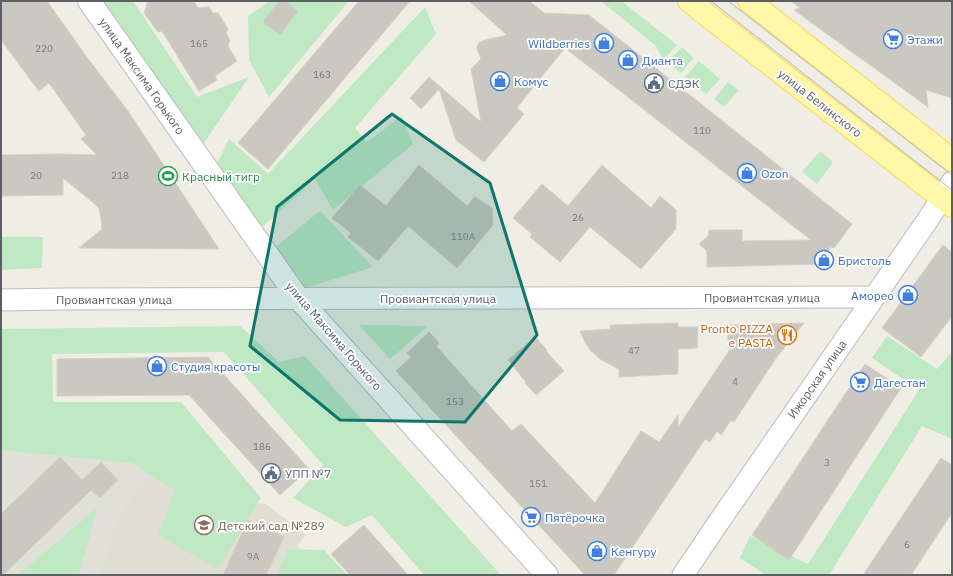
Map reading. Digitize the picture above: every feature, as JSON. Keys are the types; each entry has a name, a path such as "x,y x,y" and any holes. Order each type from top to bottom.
{"main road":[{"name":"улица Белинского","path":"688,1 949,195"},
{"path":"749,1 952,160"}],"street":[{"name":"улица Максима Горького","path":"89,1 298,298 547,575"},
{"name":"Ижорская улица","path":"683,575 874,297 949,195"},
{"name":"Провиантская улица","path":"1,300 874,297"}],"highlighted area":[{"path":"392,114 490,183 537,335 465,422 340,420 250,346 277,207"}],"shaded area":[{"path":"1,434 133,456 153,471 118,515 99,575 1,575"},
{"name":"Детский сад №289","path":"153,471 201,499 266,504 306,535 297,546 321,575 99,575 118,515"}],"green space":[{"path":"99,1 133,1 197,97 249,77 202,146"},
{"path":"270,1 349,1 269,97 249,60 248,16"},
{"path":"601,1 621,1 677,45 663,60 656,46"},
{"path":"425,7 436,34 355,128 367,142 402,116 413,144 333,210 315,179 260,229 216,166 229,139 268,174"},
{"path":"682,47 694,58 681,73 667,62"},
{"path":"699,61 720,79 706,94 685,77"},
{"path":"728,82 739,90 724,107 714,99"},
{"path":"820,151 833,162 817,184 802,172"},
{"path":"320,211 373,267 302,289 272,250"},
{"path":"1,237 43,237 42,268 1,270"},
{"path":"359,325 428,326 390,359"},
{"path":"240,326 279,362 305,356 501,575 424,575 372,515 346,527 293,498 323,465 224,352 52,354 53,402 181,402 261,498 218,569 158,535 175,490 132,463 1,450 1,329"},
{"path":"887,336 937,369 952,352 952,439 922,426 829,575 766,575 740,558 750,536 808,564 919,390 872,358"},
{"path":"97,508 79,575 18,575"},
{"path":"288,549 324,550 347,575 277,575"}],"building":[{"path":"1,1 47,1 86,56 128,111 219,249 79,248 102,229 99,208 63,178 63,195 1,196 1,155 97,155 81,139 86,135 49,83 39,91 1,40"},
{"path":"148,1 194,1 198,8 209,7 213,13 218,13 228,29 226,33 230,40 228,46 237,61 215,76 217,80 199,91 162,31 158,32 144,13"},
{"path":"279,1 285,1 298,11 280,35 263,22"},
{"path":"359,1 410,1 268,169 238,143"},
{"path":"469,1 529,1 544,13 589,15 852,224 834,248 830,247 821,264 707,267 707,251 699,244 708,236 709,230 742,230 742,241 811,240 565,48 517,108 524,114 484,162 456,140 439,89 421,109 410,98 429,77 481,122 471,69 481,59 477,46 482,41 507,35"},
{"name":"Этажи","path":"791,1 952,1 952,98 926,90 928,107 794,10 800,8"},
{"path":"419,165 467,206 475,197 492,208 493,225 457,268 408,226 378,261 348,237 351,233 332,218 360,185 386,206"},
{"path":"602,165 651,208 660,196 676,210 676,229 641,269 590,227 560,262 530,237 532,234 513,218 542,184 568,206"},
{"path":"943,245 952,252 952,316 921,357 882,328"},
{"path":"678,323 678,327 698,327 697,348 678,349 678,374 619,377 619,369 600,359 591,351 580,331 611,329 610,325"},
{"path":"804,323 776,358 734,422 731,420 721,435 717,431 710,442 705,439 614,575 585,575 396,371 411,357 407,353 429,332 439,343 436,346 512,431 521,424 595,503 641,431 659,442 678,415 678,427 731,348 728,348 728,325"},
{"path":"535,337 564,371 536,395 508,360"},
{"path":"208,357 309,469 280,495 189,395 57,396 57,359"},
{"path":"865,364 901,388 789,560 752,535"},
{"path":"60,457 82,480 101,462 118,480 100,498 91,490 3,575 1,575 1,514"},
{"path":"941,458 952,465 952,513 911,575 863,575"},
{"path":"248,520 284,537 266,575 223,575"},
{"path":"364,525 408,575 350,575 331,554"}],"tram line":[{"path":"711,1 952,190"},
{"path":"728,1 952,175"}],"place":[{"name":"Этажи","path":"893,39"},
{"name":"Wildberries","path":"604,43"},
{"name":"Дианта","path":"628,60"},
{"name":"Комус","path":"500,81"},
{"name":"СДЭК","path":"654,83"},
{"name":"Ozon","path":"747,173"},
{"name":"Красный тигр","path":"168,176"},
{"name":"Бристоль","path":"824,260"},
{"name":"Аморео","path":"908,295"},
{"name":"Pronto PIZZA e PASTA","path":"787,335"},
{"name":"Студия красоты","path":"157,366"},
{"name":"Дагестан","path":"860,382"},
{"name":"УПП №7","path":"271,473"},
{"name":"Пятёрочка","path":"531,517"},
{"name":"Детский сад №289","path":"204,525"},
{"name":"Кенгуру","path":"597,551"}]}
